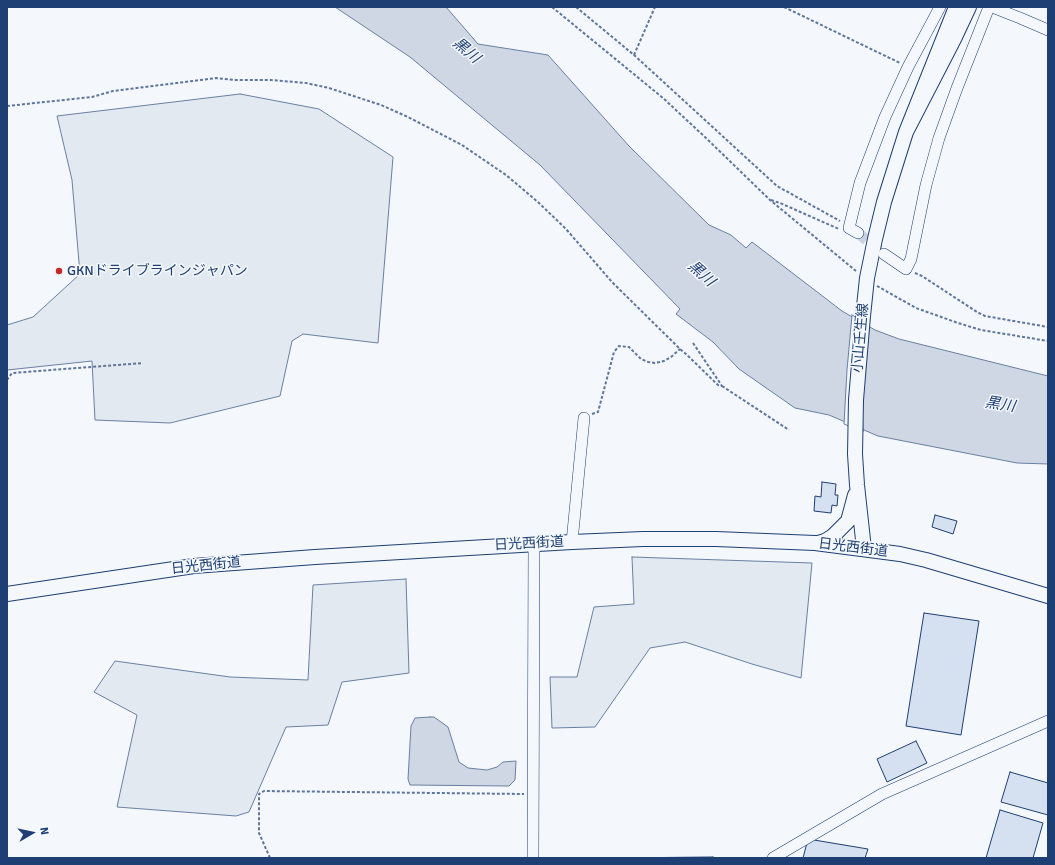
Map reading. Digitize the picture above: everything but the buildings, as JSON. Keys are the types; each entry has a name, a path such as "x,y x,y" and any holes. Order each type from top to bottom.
{"main road":[{"name":"小山壬生線","path":"864,549 855,454 857,379 867,281 884,202 906,132 956,7"},
{"name":"小山壬生線","path":"906,132 969,7"},
{"path":"815,543 825,541 833,536 848,521 857,485"},
{"name":"日光西街道","path":"7,594 194,566 315,557 572,542 643,539 716,539 815,543 900,554 926,560 1048,596"}],"street":[{"path":"854,230 860,183 885,118 908,67 940,7"},
{"path":"884,254 906,269 911,259 926,185 939,138 957,88 990,7 1048,30"},
{"path":"572,542 584,418"},
{"path":"533,858 534,544"},
{"path":"773,858 882,794 1048,721"}],"path":[{"path":"552,7 663,98 770,200 857,271 867,281 916,308 981,330 1048,341"},
{"path":"576,7 634,55 777,186 854,230"},
{"path":"634,55 655,7"},
{"path":"784,7 908,67"},
{"path":"7,106 92,96 113,91 216,78 306,83 329,88 381,105 462,145 506,175 539,203 566,229 612,282 718,385 722,386 789,430"},
{"path":"770,200 842,230 854,230"},
{"path":"906,269 922,276 985,316 1048,327"},
{"path":"692,343 722,386"},
{"path":"584,418 598,412 614,352 619,346 629,347 641,359 655,363 664,361 680,349"},
{"path":"7,380 12,373 142,363"},
{"path":"270,858 259,833 259,794 264,791 533,794"}],"shaded area":[{"path":"240,94 319,109 393,157 378,343 303,334 292,341 280,396 170,423 95,420 92,361 7,370 7,325 33,317 80,274 72,180 57,116"},
{"path":"632,557 812,563 801,678 685,642 650,648 595,727 552,728 550,677 577,677 594,607 634,604"},
{"path":"406,579 409,673 342,682 328,725 286,727 249,812 236,816 117,807 137,715 94,692 115,661 230,677 308,680 313,585"}],"water":[{"name":"黒川","path":"335,7 446,7 478,44 548,55 629,146 709,225 731,235 746,248 752,242 842,311 875,330 899,339 1048,376 1048,464 1017,463 878,436 829,415 795,408 739,369 713,342 676,314 680,309 540,165 410,57"},
{"path":"434,717 448,727 459,762 468,768 487,770 497,767 503,762 516,761 515,780 509,786 410,785 408,779 411,726 415,718"}],"pier":[{"path":"852,315 868,324 862,402 863,432 844,424"}],"tunnel":[{"path":"858,233 884,254"}],"place":[{"name":"GKNドライブラインジャパン","path":"59,271"}]}
